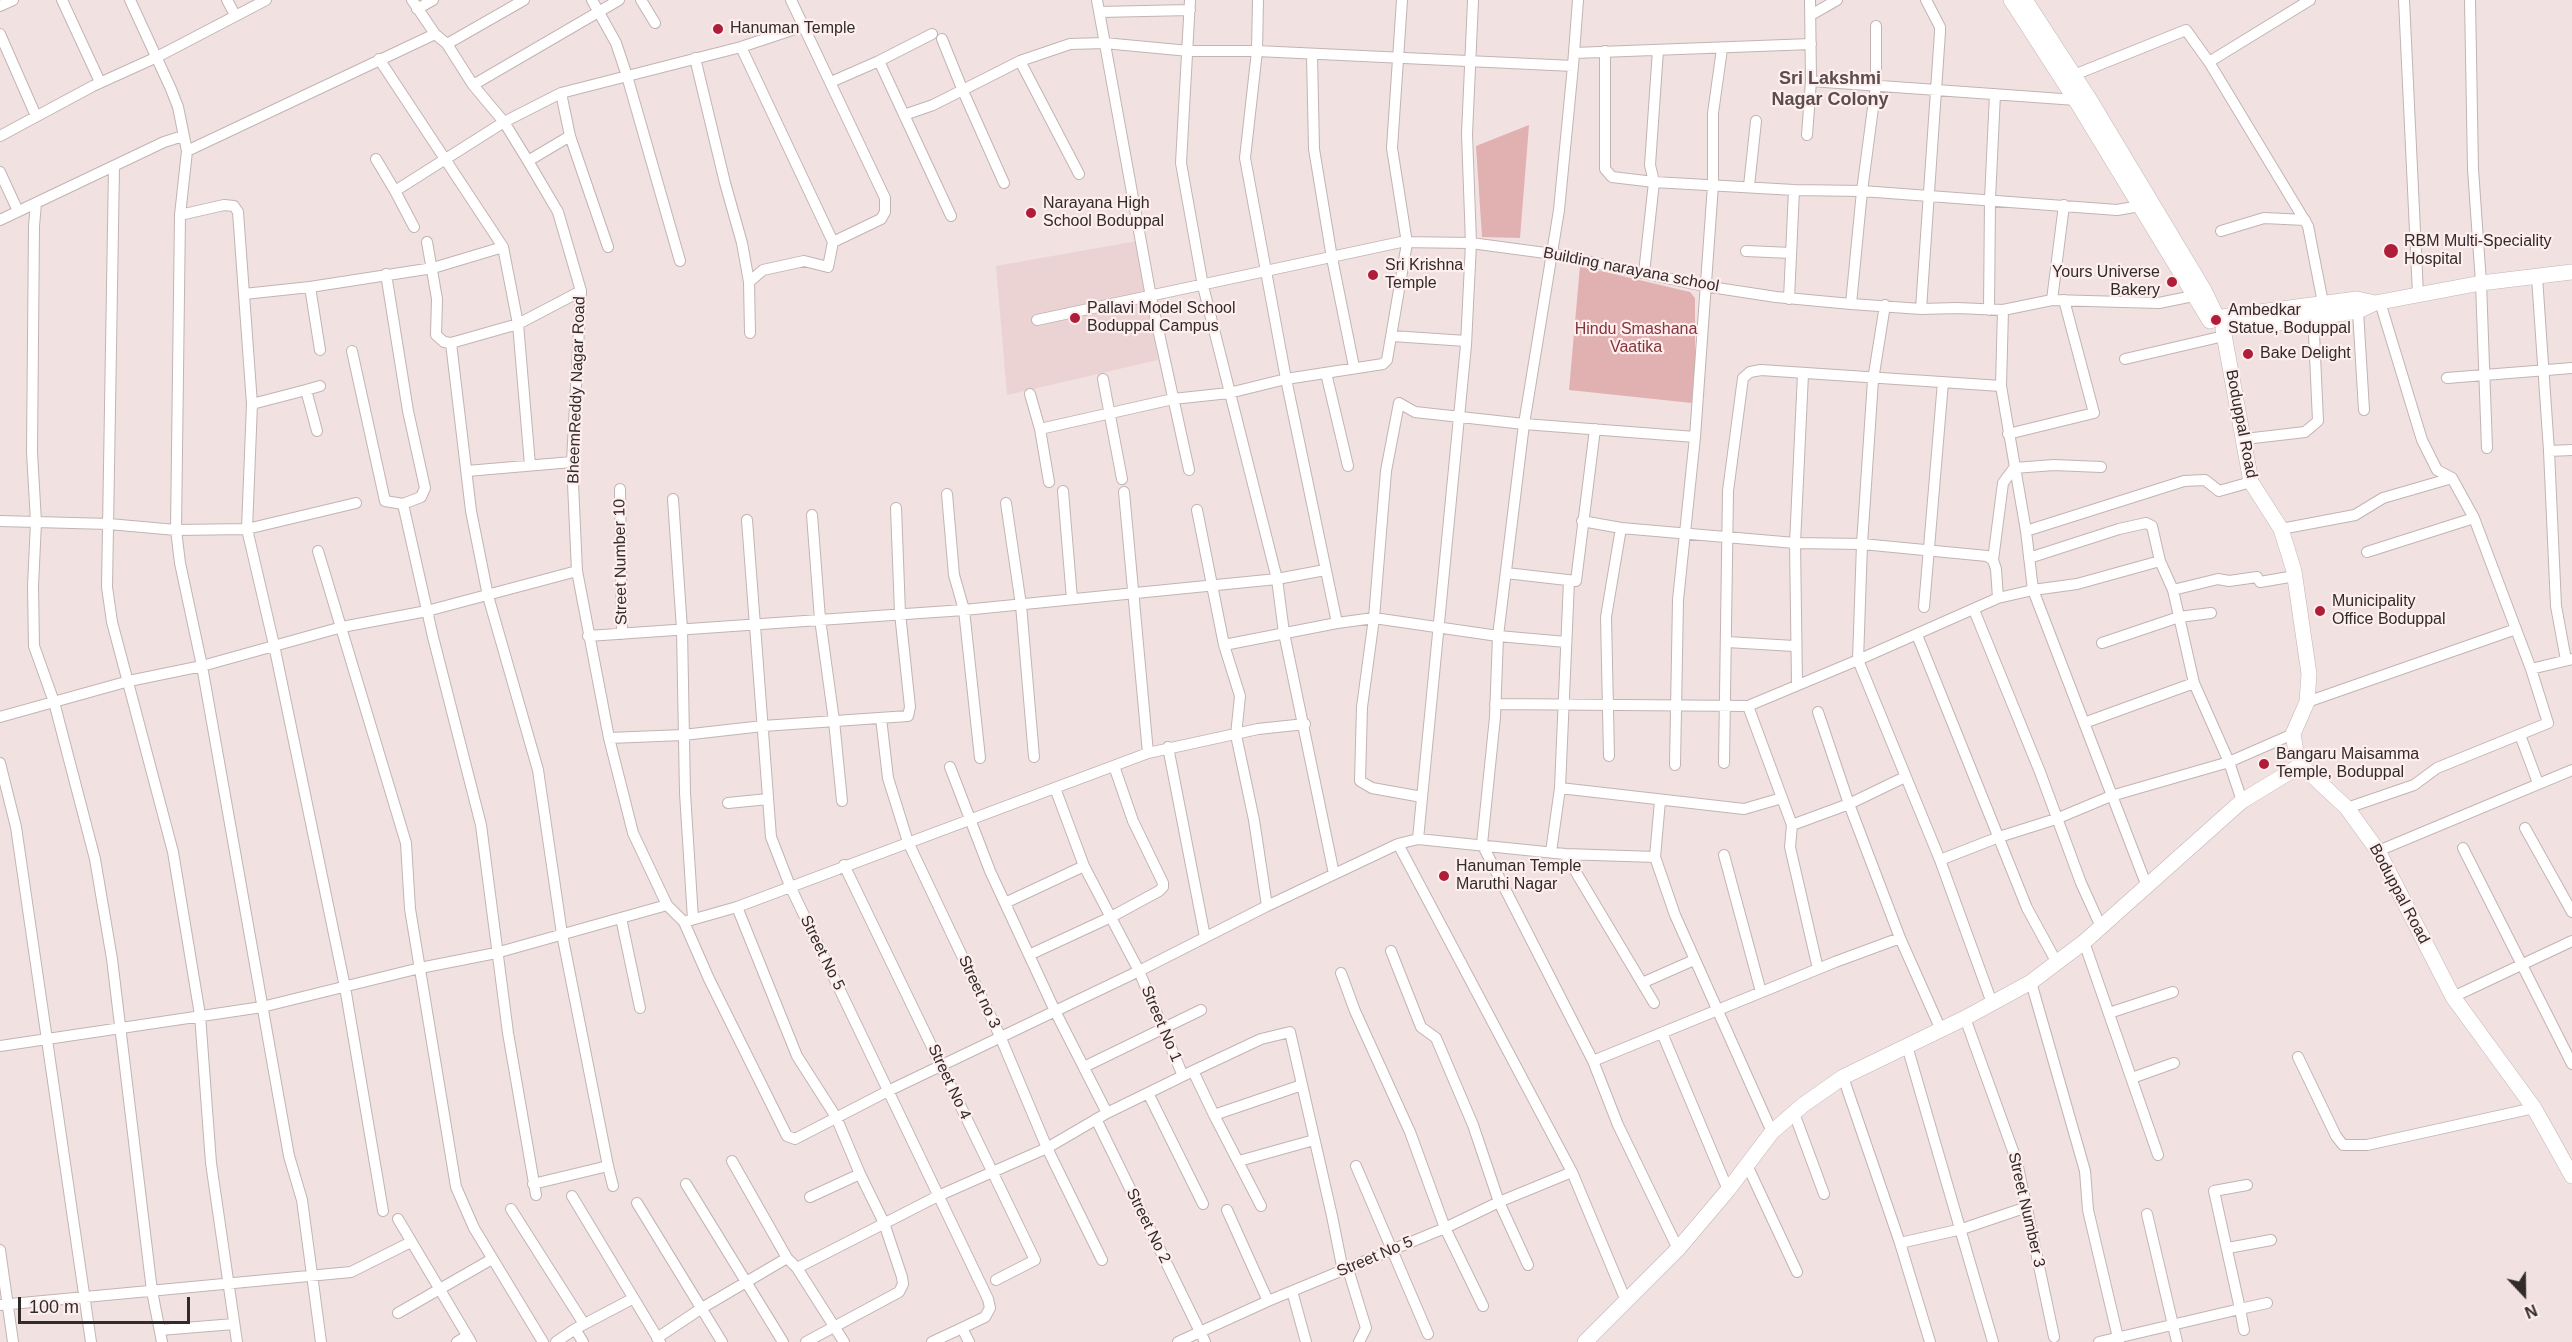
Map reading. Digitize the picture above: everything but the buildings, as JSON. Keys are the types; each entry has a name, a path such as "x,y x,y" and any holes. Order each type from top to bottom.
{"street":[{"path":"0,6 13,0"},
{"path":"62,0 100,82"},
{"path":"130,0 178,107 187,151 180,215 176,530 180,563 202,666 289,1156 302,1200 321,1342"},
{"path":"227,0 235,15"},
{"path":"0,136 100,82 157,57 267,0"},
{"path":"415,4 433,0"},
{"path":"447,44 524,0"},
{"path":"592,0 615,43 627,76 680,261"},
{"path":"473,85 619,0"},
{"path":"641,0 655,23"},
{"path":"790,0 885,198 886,205 881,219 833,242"},
{"path":"1097,0 1151,297 1189,470"},
{"path":"1258,0 1257,51 1245,158 1286,379 1337,622"},
{"path":"1040,429 1173,399 1229,393 1286,379 1383,364 1389,356 1407,243 1392,148 1402,0"},
{"path":"1578,0 1574,66 1553,254 1524,424 1498,636 1496,704 1482,844 1593,1061 1618,1125 1678,1249"},
{"path":"1807,135 1811,81 1810,0"},
{"path":"1811,15 1837,0"},
{"path":"1921,309 1940,27 1926,0"},
{"name":"Boduppal Road","path":"2011,0 2204,290 2220,324 2245,439 2251,482 2281,529 2295,576 2309,674 2307,702 2293,734"},
{"name":"Boduppal Road","path":"2025,0 2074,75 2193,296 2220,324"},
{"path":"2209,62 2310,0"},
{"path":"2404,0 2418,294"},
{"path":"2470,0 2473,169 2481,283 2487,448"},
{"path":"1418,838 1461,416 1466,341 1471,243 1467,134 1473,1"},
{"name":"BheemReddy Nagar Road","path":"415,4 435,34 447,44 473,85 504,122 528,161 558,213 582,291 572,462 577,571 609,738 633,833 667,905 688,920"},
{"path":"1099,12 1190,5 1182,163 1203,286 1277,579 1284,633 1305,724 1334,874"},
{"path":"395,191 504,122 561,93 741,47 804,26"},
{"path":"1851,304 1862,190 1876,85 1876,26"},
{"path":"2074,75 2186,30 2209,62 2304,220 2316,257 2318,421 2306,432 2245,439"},
{"path":"0,34 36,116"},
{"path":"187,151 435,34"},
{"path":"831,82 937,37 1004,183"},
{"path":"904,115 963,91 1020,61 1070,44 1104,44 1189,51 1257,51 1312,56 1574,66"},
{"path":"1574,53 1811,44"},
{"path":"741,47 833,242 828,267 804,261 763,270 749,282"},
{"path":"1675,765 1678,600 1695,437 1713,185 1713,114 1722,49"},
{"path":"1644,273 1654,182 1650,165 1658,50"},
{"path":"1605,51 1605,169 1612,177 1654,182 1794,190 1862,190 2117,210 2146,205"},
{"path":"1312,56 1314,149 1332,258 1354,367"},
{"path":"695,58 724,183 735,213 749,282 750,333"},
{"path":"379,59 503,247 518,324 530,465"},
{"path":"1020,61 1079,174"},
{"path":"879,62 951,216"},
{"path":"1811,81 2076,100"},
{"path":"561,93 570,136 608,247"},
{"path":"1989,310 1990,199 1995,94"},
{"path":"1749,186 1756,121"},
{"path":"0,220 164,142 183,136"},
{"path":"528,161 570,136"},
{"path":"376,159 414,227"},
{"path":"114,167 107,587 112,622 173,852 200,1015 211,1164 237,1342"},
{"path":"0,171 18,211"},
{"path":"1789,298 1794,190"},
{"path":"36,202 32,452 36,522 33,586 34,646 54,702 95,859 112,959 152,1291 162,1342"},
{"path":"180,215 225,205 234,206 239,219 252,404 247,529 274,645 345,987 383,1211"},
{"path":"2052,300 2064,205"},
{"path":"2221,231 2264,218 2304,220"},
{"path":"427,242 437,299 436,334 444,342 451,343 518,324 582,291"},
{"name":"Building narayana school","path":"1037,320 1407,243 1471,243 1553,254 1704,286 1789,298 1921,309 2002,310 2052,300 2159,303 2193,296"},
{"path":"244,294 310,287 433,268 503,247"},
{"path":"1746,251 1791,253"},
{"path":"2316,309 2358,311 2377,302 2418,294 2481,283 2572,272"},
{"path":"352,351 384,498 388,504 403,504 422,497 425,488 408,411 386,274"},
{"path":"2531,669 2569,659 2556,606 2549,452 2537,277"},
{"path":"310,287 320,350"},
{"path":"2125,359 2220,324 2316,309 2357,299 2377,302"},
{"path":"2008,434 2094,413 2064,300"},
{"path":"2347,808 2414,785 2437,768 2548,723 2531,669 2474,518 2452,478 2437,470 2422,440 2377,302"},
{"path":"1885,305 1873,380 1862,544 1858,660 1940,860 1992,1004"},
{"path":"2002,310 2001,386 2026,531 2033,590 2146,884"},
{"path":"2358,311 2364,410"},
{"path":"1392,336 1466,341"},
{"path":"451,343 471,511 489,596 538,770 562,934 613,1186"},
{"path":"2447,378 2572,368"},
{"path":"1724,763 1728,491 1743,378 1750,372 1761,370 1873,380 2001,386"},
{"path":"1326,374 1348,466"},
{"path":"1797,684 1794,646 1795,543 1803,374"},
{"path":"1103,379 1122,479"},
{"path":"1924,607 1943,382"},
{"path":"252,404 320,386"},
{"path":"306,390 317,431"},
{"path":"1030,394 1040,429 1049,482"},
{"path":"1422,797 1372,788 1360,781 1362,707 1374,618 1386,471 1399,403 1415,411 1524,424 1695,437"},
{"path":"1506,573 1576,581 1595,429"},
{"path":"2549,452 2572,450"},
{"path":"466,471 572,462"},
{"path":"1998,598 1994,560 2003,483 2014,468 2054,465 2102,467"},
{"path":"2281,529 2355,515 2383,498 2452,478"},
{"path":"2026,531 2184,481 2205,480 2218,491 2251,482"},
{"name":"Street Number 10","path":"620,489 622,634"},
{"path":"1064,491 1072,599"},
{"path":"1124,492 1148,753"},
{"path":"947,494 954,576 964,610 980,758"},
{"path":"673,499 682,630 688,920 709,979 787,1136 795,1139 1000,1036 1139,971 1267,906 1398,844 1418,838 1565,854 1655,857"},
{"path":"0,521 109,524 176,530 247,529 356,503"},
{"path":"1006,503 1021,605 1034,757"},
{"path":"403,504 427,611 481,825 496,953 535,1189 608,1166"},
{"path":"609,738 683,735 763,726 908,716 910,707 900,613 896,508"},
{"path":"1197,510 1224,645 1240,696 1236,735 1254,820 1267,906"},
{"path":"812,515 820,619 842,801"},
{"path":"2367,552 2474,518"},
{"name":"Street No 5","path":"747,520 771,837 790,885 988,1299 990,1308 985,1317 962,1328"},
{"path":"1582,521 1621,528 1795,543 1862,544 1929,550 1987,556 1994,560"},
{"path":"2029,558 2119,529 2146,523 2152,526 2160,561 2173,590 2194,683 2229,762 2242,801"},
{"path":"1609,756 1606,617 1621,528"},
{"path":"318,551 406,843 410,909 456,1187 474,1228 543,1342"},
{"path":"1496,704 1748,706 1917,635 1998,598 2077,584 2160,561"},
{"path":"588,636 964,610 1134,595 1277,579 1325,570"},
{"path":"0,717 129,681 202,666 342,627 427,611 577,571"},
{"path":"2173,590 2218,579 2229,581 2257,576 2260,582 2295,576"},
{"path":"1551,852 1560,788 1569,581"},
{"path":"1974,610 2101,927"},
{"path":"2102,643 2179,617 2211,613"},
{"path":"1224,645 1337,622 1374,618 1498,636 1566,642"},
{"path":"2307,702 2516,629"},
{"path":"1917,635 2027,908 2057,963"},
{"path":"1727,642 1794,646"},
{"path":"2084,723 2194,683"},
{"path":"1748,706 1792,825 1790,847 1818,969"},
{"path":"1818,712 1849,804 1900,938 1941,1030"},
{"name":"Street no 3","path":"881,718 888,778 908,842 1000,1036 1047,1148 1101,1260"},
{"path":"688,920 737,907 790,885 1148,753 1168,747 1305,724"},
{"path":"1585,1342 1678,1249 1728,1190 1772,1132 1794,1113 1843,1077 1992,1004 2031,982 2057,963 2084,942 2146,884 2242,801 2301,765 2293,734 2229,762 2111,796 2056,819 1999,837 1940,860"},
{"path":"2520,735 2538,783"},
{"path":"1168,747 1205,937"},
{"path":"0,762 16,827 91,1342"},
{"name":"Boduppal Road","path":"2301,765 2347,808 2378,851 2453,997 2534,1108 2572,1176"},
{"path":"1029,955 1111,917 1159,891 1163,883 1133,821 1114,766"},
{"path":"950,767 990,871 1055,1011 1107,1113"},
{"path":"2378,851 2572,770"},
{"path":"1792,825 1849,804 1905,777"},
{"name":"Street No 1","path":"1055,788 1084,866 1139,971 1163,1028 1214,1115 1260,1206"},
{"path":"1560,788 1744,809 1782,798"},
{"path":"728,803 768,799"},
{"path":"1660,801 1655,857 1675,915 1694,960 1772,1132"},
{"path":"2525,828 2572,912"},
{"path":"1398,844 1572,1172 1626,1301"},
{"path":"2463,848 2572,1064"},
{"path":"1565,854 1654,1003"},
{"path":"1724,855 1761,992"},
{"name":"Street No 4","path":"844,865 1035,1260 996,1280"},
{"path":"1005,903 1084,866"},
{"path":"0,1046 262,1007 420,968 496,953 667,905"},
{"path":"737,907 797,1056 836,1117 884,1223 903,1284 899,1292 806,1342"},
{"path":"621,918 639,1008"},
{"path":"1593,1061 1900,938"},
{"path":"2453,997 2572,940"},
{"path":"2084,942 2158,1155"},
{"path":"1391,951 1421,1027 1436,1038 1473,1125 1499,1202 1528,1265"},
{"path":"1642,983 1694,960"},
{"path":"1341,973 1355,1011 1410,1132 1445,1228 1483,1306"},
{"path":"2031,982 2085,1171 2088,1210 2118,1340"},
{"path":"2109,1013 2173,992"},
{"path":"1084,1067 1201,1010"},
{"name":"Street Number 3","path":"1965,1018 2017,1162 2054,1337"},
{"path":"797,1268 938,1196 1047,1148 1107,1113 1188,1073 1261,1039 1290,1032 1345,1270 1366,1328 1359,1342"},
{"path":"1662,1033 1728,1190"},
{"path":"1907,1046 1993,1342"},
{"path":"2298,1057 2336,1136 2343,1145 2367,1145 2534,1108"},
{"path":"2132,1078 2174,1063"},
{"path":"1843,1077 1900,1243 1930,1342"},
{"path":"1214,1115 1302,1085"},
{"path":"1148,1093 1203,1204"},
{"path":"1794,1113 1824,1194"},
{"name":"Street No 2","path":"1096,1119 1203,1337"},
{"path":"1239,1161 1314,1140"},
{"path":"732,1161 787,1258 797,1268 844,1342"},
{"path":"1747,1165 1797,1272"},
{"path":"1356,1166 1428,1334"},
{"name":"Street No 5","path":"1178,1342 1203,1337 1268,1301 1445,1228 1499,1202 1572,1172"},
{"path":"810,1197 860,1174"},
{"path":"686,1184 783,1342"},
{"path":"2244,1330 2214,1191 2247,1185"},
{"path":"572,1196 658,1340 702,1308 787,1258"},
{"path":"637,1203 722,1342"},
{"path":"1900,1243 1962,1229 2027,1207"},
{"path":"511,1209 579,1327 583,1342"},
{"path":"1227,1210 1268,1301"},
{"path":"2147,1214 2176,1342"},
{"path":"398,1219 469,1339 457,1342"},
{"path":"2228,1248 2271,1240"},
{"path":"4,1305 351,1272 411,1242"},
{"path":"0,1250 4,1305 13,1342"},
{"path":"398,1313 492,1259"},
{"path":"1292,1291 1306,1342"},
{"path":"556,1342 632,1299"},
{"path":"2099,1342 2118,1340 2172,1324 2267,1303"},
{"path":"160,1330 234,1324"},
{"path":"932,1342 962,1328 969,1342"}],"shaded area":[{"name":"Pallavi Model School Boduppal Campus","path":"1137,241 1158,360 1007,395 996,266"}],"green space":[{"path":"1529,125 1520,238 1482,237 1476,146"},
{"name":"Hindu Smashana Vaatika","path":"1580,266 1690,292 1695,298 1695,367 1692,403 1569,390"}],"place":[{"name":"Hanuman Temple","path":"718,29"},
{"name":"Narayana High School Boduppal","path":"1031,213"},
{"name":"RBM Multi-Speciality Hospital","path":"2391,251"},
{"name":"Sri Krishna Temple","path":"1373,275"},
{"name":"Yours Universe Bakery","path":"2172,282"},
{"name":"Pallavi Model School Boduppal Campus","path":"1075,318"},
{"name":"Ambedkar Statue, Boduppal","path":"2216,320"},
{"name":"Bake Delight","path":"2248,354"},
{"name":"Municipality Office Boduppal","path":"2320,611"},
{"name":"Bangaru Maisamma Temple, Boduppal","path":"2264,764"},
{"name":"Hanuman Temple Maruthi Nagar","path":"1444,876"}],"district":[{"name":"Sri Lakshmi Nagar Colony","path":"1830,89"}]}
